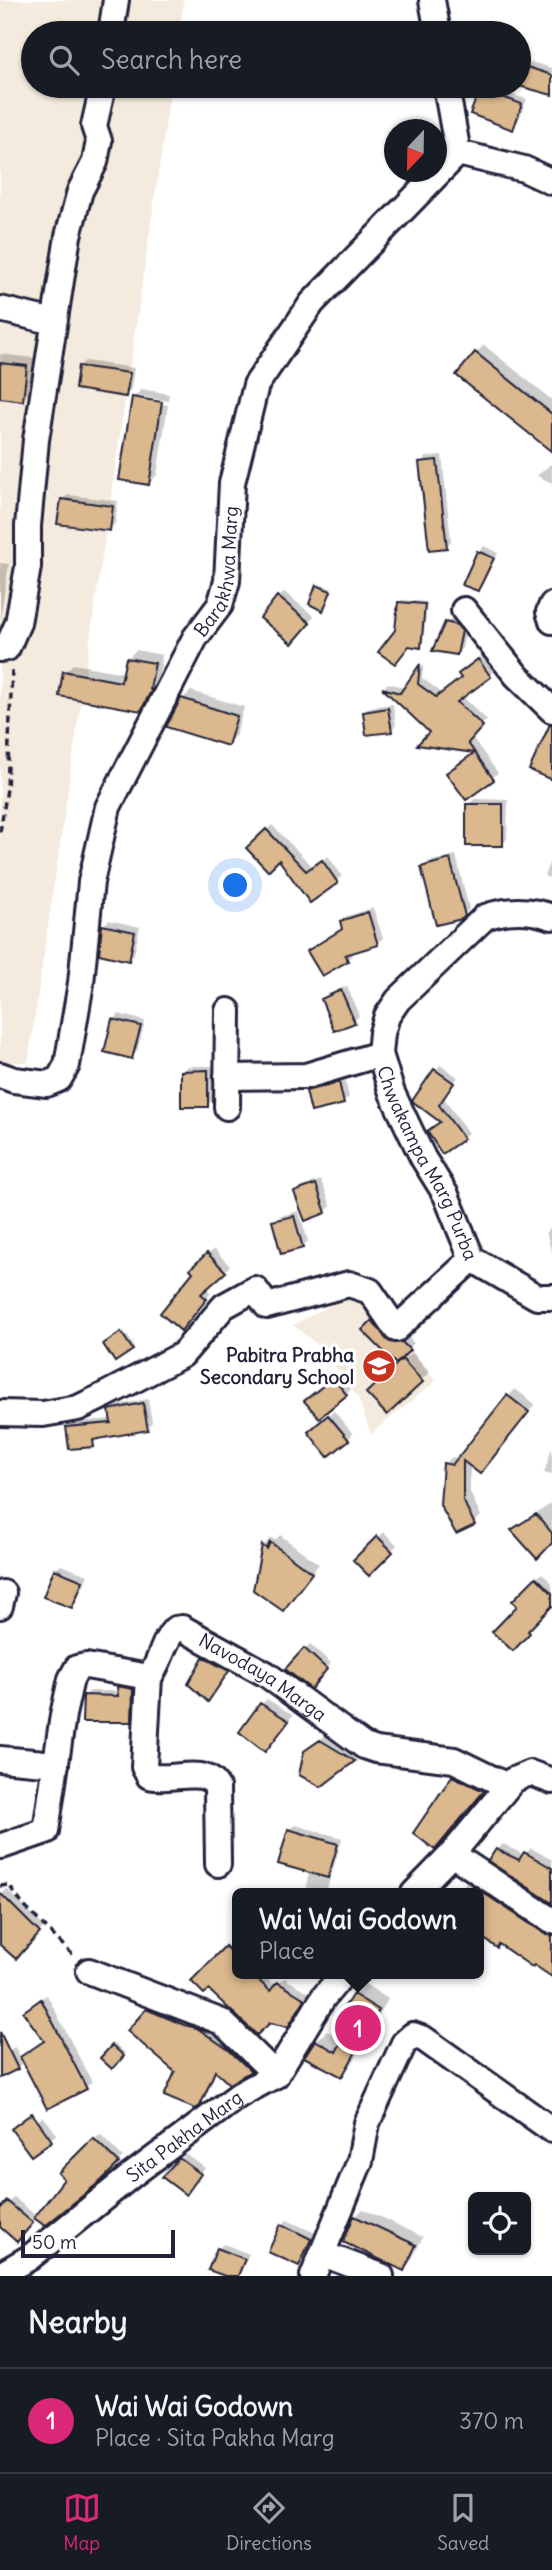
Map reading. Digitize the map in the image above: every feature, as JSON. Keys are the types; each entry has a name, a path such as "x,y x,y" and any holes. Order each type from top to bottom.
{"street":[{"path":"113,21 116,0"},
{"path":"432,0 436,21"},
{"path":"6,642 18,622 28,567 28,526 36,440 54,322 68,236 80,191 95,162 99,141 94,126 100,98"},
{"path":"448,98 458,153 524,169 552,182"},
{"name":"Barakhwa Marg","path":"0,1075 14,1080 47,1083 59,1079 67,1065 81,983 92,882 108,807 195,638 220,605 227,581 232,482 256,385 312,303 458,153"},
{"path":"0,309 54,322"},
{"path":"552,605 549,612 552,621"},
{"path":"464,610 517,676 552,710"},
{"name":"Chwakampa Marg Purba","path":"552,917 535,911 499,912 485,917 398,1000 387,1016 380,1054 392,1093 423,1158 446,1195 472,1259 537,1297 552,1297"},
{"path":"227,1107 228,1011"},
{"path":"227,1077 306,1076 380,1054"},
{"path":"0,1413 43,1414 78,1408 101,1397 182,1356 224,1306 254,1289 267,1306 349,1284 370,1291 396,1329 472,1259"},
{"name":"Navodaya Marga","path":"149,1677 169,1635 175,1629 183,1628 266,1674 364,1746 376,1750 454,1760 507,1786"},
{"path":"2,1846 47,1831 63,1715 71,1679 77,1668 86,1666 149,1677 144,1767 149,1776 159,1779 202,1775 213,1779 217,1787 218,1864"},
{"path":"0,1759 56,1764"},
{"path":"419,1888 452,1854 513,1780 530,1773 552,1781"},
{"path":"452,1854 552,1922"},
{"path":"89,1971 222,2022 276,2075 323,1998 339,1979"},
{"path":"381,2276 318,2265 360,2161 367,2123 404,2043 413,2035 424,2039 552,2130"},
{"name":"Sita Pakha Marg","path":"0,2275 35,2267 132,2175 239,2095 276,2075"}],"path":[{"path":"0,832 8,789 6,642"},
{"path":"0,1886 9,1885 23,1905 89,1971"}],"shaded area":[{"path":"0,0 184,0 181,21 21,21 21,98 169,98 28,1062 0,1062"},
{"name":"Pabitra Prabha Secondary School","path":"352,1294 389,1327 436,1381 371,1434 358,1398 322,1348 293,1325"}],"building":[{"path":"531,68 552,75 552,95 531,89"},
{"path":"476,98 505,98 522,104 513,130 470,114"},
{"path":"475,352 552,414 552,452 456,375"},
{"path":"0,363 27,366 23,401 0,398"},
{"path":"78,366 130,373 126,397 75,389"},
{"path":"132,397 162,402 149,485 119,480"},
{"path":"437,460 447,548 429,550 419,462"},
{"path":"61,499 113,506 110,531 57,524"},
{"path":"477,551 494,558 478,591 462,585"},
{"path":"316,585 331,591 323,611 309,604"},
{"path":"277,596 310,623 292,644 260,618"},
{"path":"398,602 425,604 421,648 409,646 395,664 378,652 395,630"},
{"path":"445,622 457,625 462,631 457,655 432,651"},
{"path":"126,658 155,663 152,689 141,711 59,696 63,671 121,682"},
{"path":"478,659 491,677 457,702 483,726 468,743 494,780 466,800 446,773 474,753 417,745 429,732 382,688 400,693 420,664 418,684 436,697 461,678 458,674"},
{"path":"181,698 237,716 228,746 166,727"},
{"path":"388,708 392,732 366,735 363,712"},
{"path":"552,724 552,780 529,770"},
{"path":"466,804 503,804 503,846 466,846"},
{"path":"266,829 306,871 322,860 338,883 310,903 279,860 268,871 246,848"},
{"path":"450,859 465,916 436,925 421,867"},
{"path":"368,912 378,945 345,955 348,961 322,976 307,951 342,929 340,921"},
{"path":"102,925 135,932 129,961 99,954"},
{"path":"341,990 355,1023 334,1031 321,999"},
{"path":"112,1019 141,1026 132,1059 104,1052"},
{"path":"434,1069 454,1083 439,1105 464,1139 442,1154 427,1131 440,1122 412,1101"},
{"path":"208,1070 208,1107 181,1107 181,1071"},
{"path":"339,1082 344,1104 311,1112 306,1091"},
{"path":"316,1184 326,1213 305,1221 294,1192"},
{"path":"294,1216 303,1248 281,1254 272,1221"},
{"path":"207,1253 226,1272 201,1294 207,1299 181,1331 160,1313 193,1272 190,1269"},
{"path":"372,1320 390,1342 402,1342 410,1350 396,1364 362,1330"},
{"path":"121,1332 133,1350 115,1362 103,1344"},
{"path":"402,1359 423,1382 387,1415 366,1393"},
{"path":"333,1378 347,1395 319,1418 304,1401"},
{"path":"507,1395 529,1412 480,1474 463,1461 463,1500 475,1525 456,1534 440,1505 443,1463 452,1465"},
{"path":"143,1403 148,1430 93,1440 94,1447 69,1449 66,1427 111,1423 109,1410"},
{"path":"328,1415 349,1440 328,1457 308,1432"},
{"path":"536,1514 552,1533 552,1543 537,1559 511,1530"},
{"path":"377,1536 393,1552 369,1576 353,1560"},
{"path":"270,1542 312,1573 283,1611 253,1590 262,1545 267,1549"},
{"path":"54,1569 83,1581 72,1608 43,1597"},
{"path":"536,1577 552,1593 552,1606 513,1651 492,1632 517,1606 512,1601"},
{"path":"304,1648 327,1669 311,1689 285,1669"},
{"path":"203,1657 229,1671 208,1702 188,1684"},
{"path":"117,1686 133,1689 132,1722 82,1722 83,1695 118,1696"},
{"path":"260,1703 289,1721 265,1752 239,1732"},
{"path":"320,1740 355,1761 321,1787 299,1775 304,1751"},
{"path":"452,1776 484,1791 435,1850 413,1833"},
{"path":"288,1829 338,1844 328,1878 278,1864"},
{"path":"496,1849 519,1860 524,1852 552,1868 552,1903 488,1861"},
{"path":"0,1893 40,1933 16,1959 0,1945"},
{"path":"484,1893 552,1936 552,1977 499,1944 497,1948 484,1939"},
{"path":"225,1946 232,1954 232,1979 257,1979 270,1991 277,1982 305,1999 288,2027 270,2023 257,2035 209,1990 204,1994 191,1981"},
{"path":"353,1994 379,2010 342,2077 304,2057 315,2040 336,2052 354,2018 343,2009"},
{"path":"41,1999 87,2089 47,2109 20,2057 44,2041 23,2012"},
{"path":"146,2009 197,2028 230,2051 251,2071 229,2084 215,2071 200,2106 195,2109 164,2096 175,2072 127,2031"},
{"path":"0,2032 18,2069 0,2078"},
{"path":"112,2045 124,2056 112,2069 100,2058"},
{"path":"32,2113 52,2141 31,2156 11,2129"},
{"path":"93,2138 119,2163 45,2226 34,2218 64,2179 58,2173"},
{"path":"179,2158 201,2174 186,2195 162,2177"},
{"path":"7,2201 33,2223 17,2242 0,2227 0,2209"},
{"path":"354,2216 416,2245 404,2271 343,2242"},
{"path":"281,2224 311,2239 299,2266 268,2252"},
{"path":"217,2248 245,2259 238,2276 225,2276 208,2270"}],"place":[{"name":"Pabitra Prabha Secondary School","path":"379,1366"},
{"name":"Wai Wai Godown","path":"358,2028"}]}
